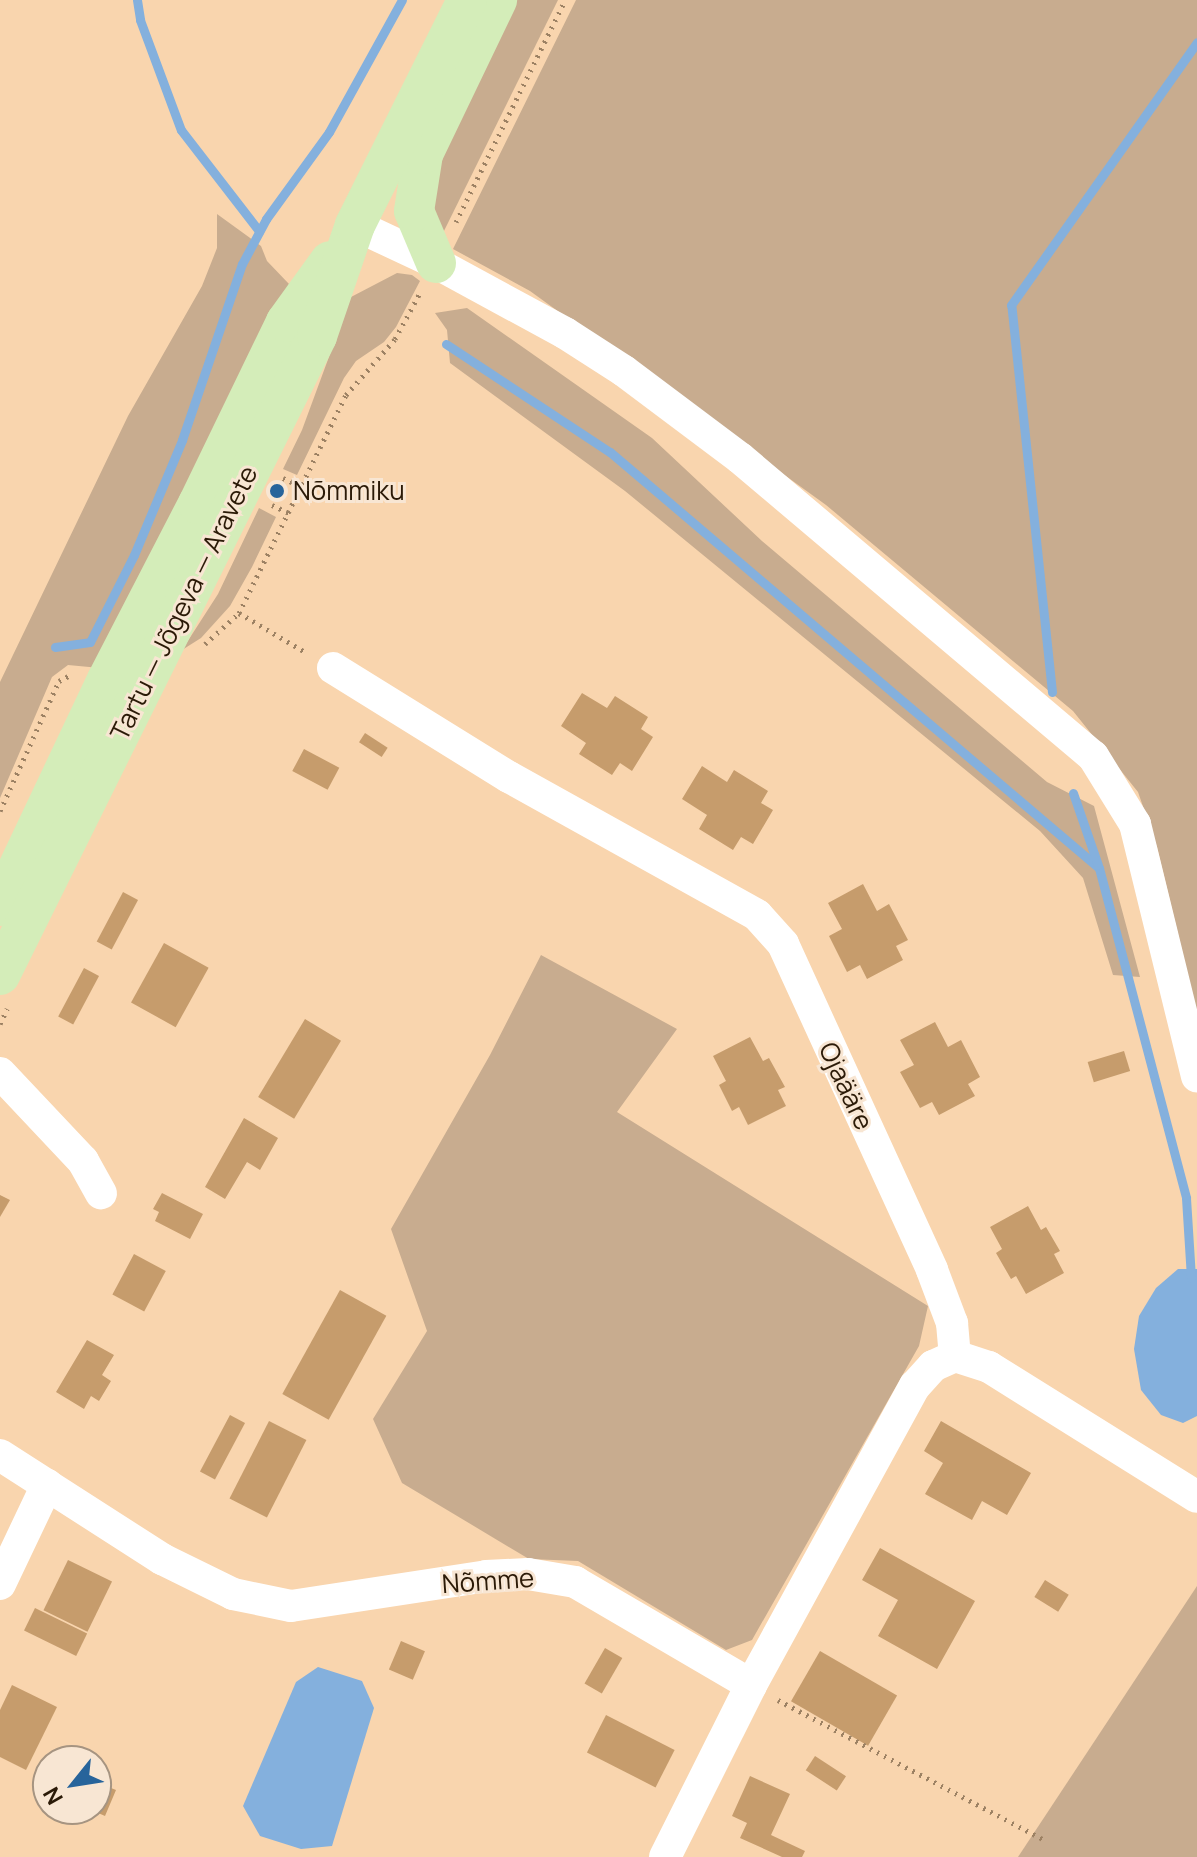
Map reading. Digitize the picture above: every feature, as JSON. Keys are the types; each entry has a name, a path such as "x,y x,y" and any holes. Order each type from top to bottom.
{"main road":[{"name":"Tartu — Jõgeva — Aravete","path":"7,985 179,650 317,336 355,225 467,0"},
{"path":"436,263 414,211 423,154 497,0"},
{"name":"Tartu — Jõgeva — Aravete","path":"0,906 286,322 355,225"}],"street":[{"path":"355,225 436,263 565,333 624,371 729,449 1093,756 1135,824 1197,1077"},
{"name":"Ojaääre","path":"333,668 509,777 757,915 783,944 941,1289 952,1323 955,1356"},
{"path":"0,863 11,838 80,738"},
{"path":"0,1073 83,1161 101,1193"},
{"path":"665,1857 751,1685 915,1386 933,1366 955,1356 989,1367 1197,1497"},
{"name":"Nõmme","path":"0,1455 162,1559 233,1594 291,1606 486,1576 528,1574 575,1582 751,1685"},
{"path":"0,1584 47,1485"}],"path":[{"path":"179,650 239,613 346,395 395,339 436,263 565,0"},
{"path":"289,513 270,504 283,478 302,487"},
{"path":"239,613 333,668"},
{"path":"0,1024 7,985"},
{"path":"751,1685 1046,1841"}],"shaded area":[{"path":"514,0 558,0 441,237 432,219 430,167"},
{"path":"576,0 1197,0 1197,1013 1157,847 1138,792 1073,711 826,505 530,291 453,249"},
{"path":"217,214 261,246 267,261 289,284 100,668 68,665 52,677 0,798 0,682 128,416 202,286 217,248"},
{"path":"397,273 412,275 420,281 396,327 384,342 356,361 344,378 297,475 283,469 302,430 351,297"},
{"path":"467,308 652,438 762,541 1047,782 1094,806 1140,977 1113,975 1083,878 1040,831 625,491 450,363 447,330 435,313"},
{"path":"259,508 276,517 252,567 230,606 201,638 182,650 218,594"},
{"path":"541,955 677,1029 617,1112 928,1306 919,1346 752,1640 726,1650 578,1561 529,1559 402,1483 373,1419 427,1331 391,1229 490,1055"},
{"path":"1197,1586 1197,1857 1018,1857"}],"water":[{"path":"1178,1269 1197,1269 1197,1416 1183,1423 1161,1415 1141,1390 1134,1349 1139,1316 1156,1288"},
{"path":"318,1667 362,1681 374,1708 332,1846 301,1849 260,1836 243,1806 296,1682"}],"building":[{"path":"582,693 607,708 615,696 648,717 641,729 653,737 632,771 620,763 612,775 579,754 586,743 561,726"},
{"path":"365,733 388,748 382,757 359,742"},
{"path":"304,749 339,768 328,790 292,771"},
{"path":"702,766 727,782 734,770 768,791 761,803 773,810 753,844 741,837 733,850 699,829 707,815 682,799"},
{"path":"863,884 877,911 889,904 908,940 896,946 903,960 867,979 860,965 847,972 829,936 842,929 828,903"},
{"path":"123,892 138,900 112,949 97,941"},
{"path":"164,943 209,968 176,1027 131,1002"},
{"path":"84,968 99,976 73,1025 58,1017"},
{"path":"305,1019 341,1041 294,1119 258,1097"},
{"path":"935,1022 948,1047 961,1040 980,1077 968,1084 975,1096 939,1115 932,1102 920,1108 900,1072 914,1065 900,1040"},
{"path":"750,1037 763,1061 769,1058 785,1087 778,1090 786,1106 748,1125 739,1107 732,1111 719,1085 726,1081 713,1056"},
{"path":"1124,1051 1130,1071 1094,1082 1088,1062"},
{"path":"244,1118 278,1138 260,1170 247,1162 225,1199 205,1187"},
{"path":"162,1193 203,1214 190,1239 155,1221 159,1212 153,1209"},
{"path":"0,1195 10,1200 0,1217"},
{"path":"1028,1206 1041,1230 1046,1227 1060,1251 1054,1254 1064,1273 1026,1294 1016,1276 1011,1279 996,1253 1002,1249 990,1227"},
{"path":"134,1254 166,1271 144,1312 112,1295"},
{"path":"340,1290 386,1316 329,1420 282,1394"},
{"path":"87,1340 114,1355 102,1375 111,1381 99,1401 91,1396 84,1409 56,1392"},
{"path":"230,1415 245,1423 215,1479 200,1472"},
{"path":"269,1421 306,1440 267,1518 230,1499"},
{"path":"941,1421 1031,1473 1007,1515 982,1501 972,1520 925,1494 943,1463 924,1451"},
{"path":"880,1548 975,1601 937,1669 878,1636 898,1600 862,1580"},
{"path":"68,1560 112,1581 87,1632 43,1610"},
{"path":"1045,1580 1069,1595 1058,1612 1034,1597"},
{"path":"35,1608 87,1633 76,1656 24,1630"},
{"path":"401,1641 425,1651 413,1680 389,1670"},
{"path":"605,1648 622,1658 602,1694 584,1684"},
{"path":"820,1651 897,1696 868,1746 791,1701"},
{"path":"12,1685 57,1707 38,1745 32,1745 32,1758 26,1770 0,1757 0,1710"},
{"path":"606,1715 675,1750 656,1787 587,1752"},
{"path":"815,1756 846,1776 837,1790 806,1770"},
{"path":"750,1776 790,1794 771,1835 805,1851 802,1857 782,1857 740,1838 747,1823 732,1816"}],"waterway":[{"path":"137,0 140,20 181,130 259,231"},
{"path":"55,647 90,642 134,555 182,440 242,264 266,219 329,132 402,0"},
{"path":"1052,692 1011,305 1197,42"},
{"path":"446,344 610,452 1099,868 1186,1198 1191,1278"},
{"path":"1073,793 1098,865"}],"place":[{"name":"Nõmmiku","path":"277,491"}]}
